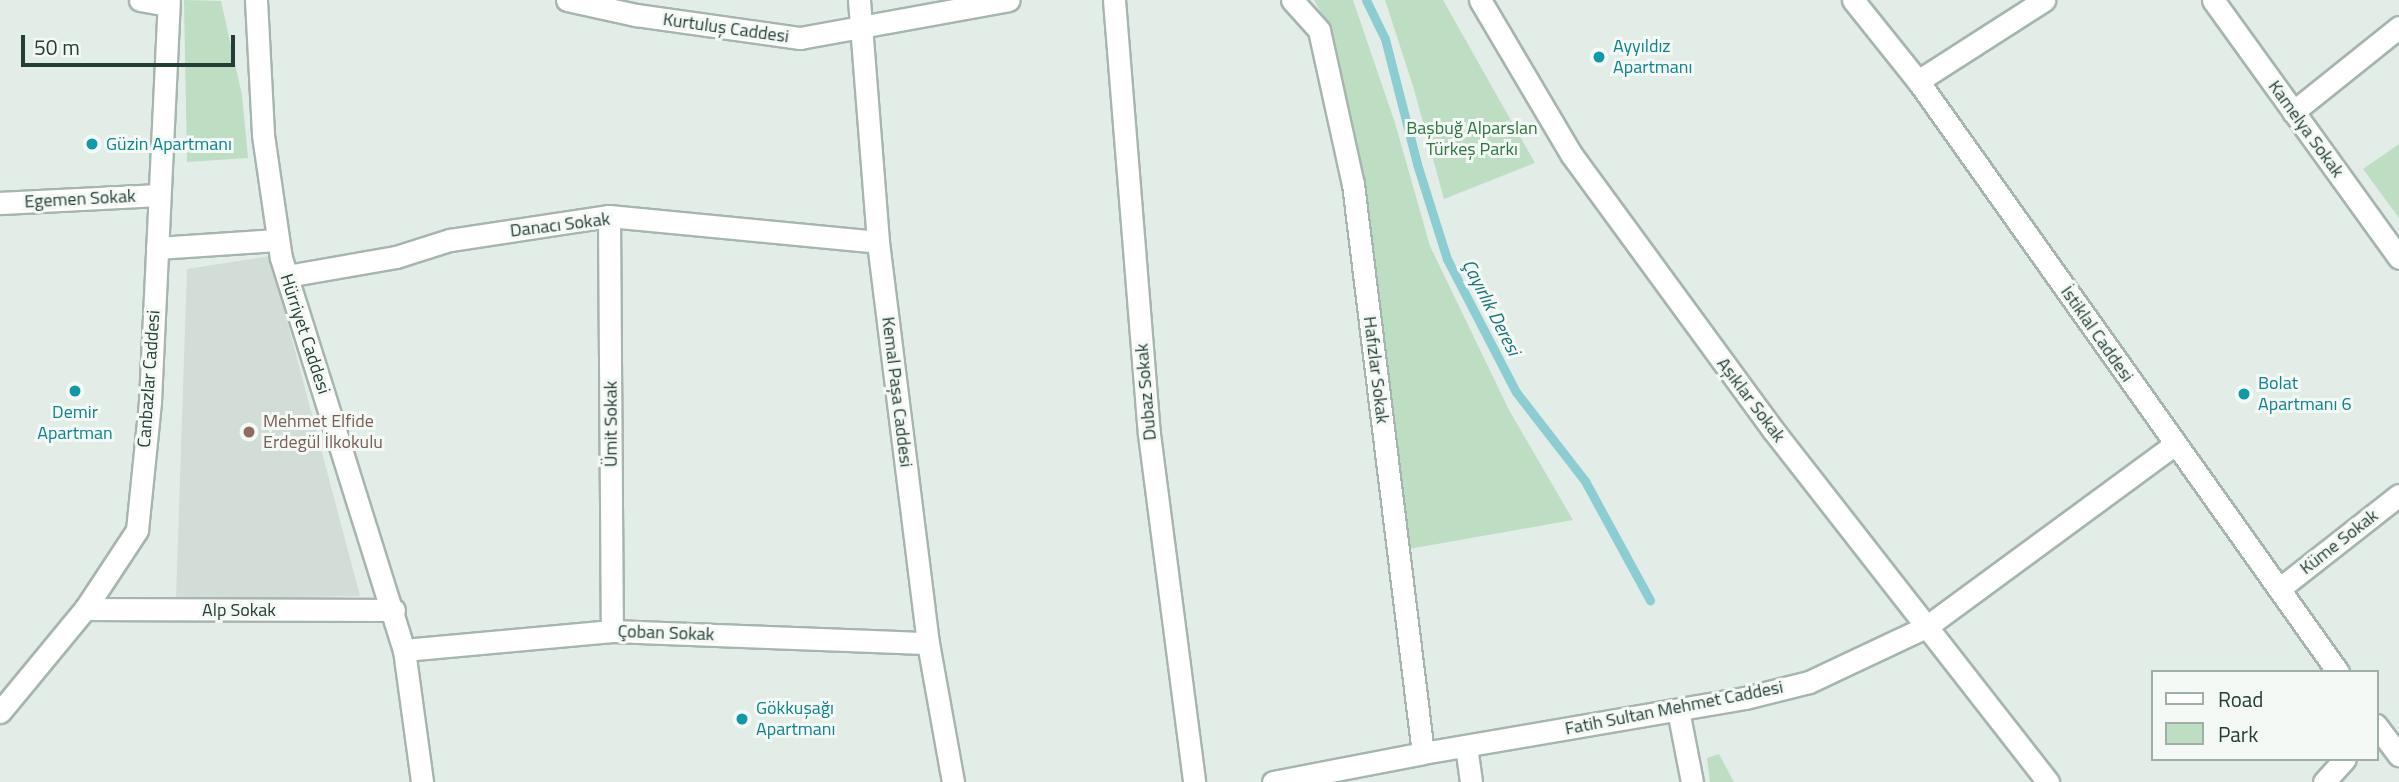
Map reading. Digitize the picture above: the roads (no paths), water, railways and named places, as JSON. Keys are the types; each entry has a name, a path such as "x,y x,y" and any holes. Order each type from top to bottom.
{"street":[{"path":"141,0 168,3"},
{"name":"Hürriyet Caddesi","path":"256,0 263,135 277,240 394,610 404,650 422,782"},
{"name":"Kurtuluş Caddesi","path":"567,0 636,15 800,38 1009,0"},
{"name":"Kemal Paşa Caddesi","path":"859,0 878,242 928,643 953,782"},
{"name":"Dubaz Sokak","path":"1114,0 1149,435 1194,782"},
{"name":"Hafızlar Sokak","path":"1292,0 1319,30 1353,184 1423,753"},
{"name":"Aşıklar Sokak","path":"1480,0 1571,154 1773,430 2048,782"},
{"name":"İstiklal Caddesi","path":"1853,0 1918,81 2337,670"},
{"path":"1918,81 2044,0"},
{"name":"Kamelya Sokak","path":"2213,0 2399,258"},
{"name":"Canbazlar Caddesi","path":"0,712 85,608 137,530 150,401 168,3"},
{"path":"2294,112 2399,27"},
{"name":"Egemen Sokak","path":"0,203 159,195"},
{"name":"Danacı Sokak","path":"287,276 396,257 450,240 609,216 878,242"},
{"name":"Ümit Sokak","path":"609,216 612,631"},
{"path":"157,248 277,240"},
{"name":"Fatih Sultan Mehmet Caddesi","path":"1273,782 1423,753 1745,698 1809,682 1926,627 2175,444"},
{"name":"Küme Sokak","path":"2279,589 2399,495"},
{"name":"Alp Sokak","path":"85,608 394,610"},
{"name":"Çoban Sokak","path":"404,650 612,631 928,643"},
{"path":"1678,710 1692,782"},
{"path":"2378,728 2399,755"},
{"path":"1466,746 1471,782"},
{"path":"2324,782 2343,761"}],"waterway":[{"name":"Çayırlık Deresi","path":"1366,0 1385,39 1417,164 1447,259 1516,392 1585,481 1650,600"}],"place":[{"name":"Ayyıldız Apartmanı","path":"1599,57"},
{"name":"Güzin Apartmanı","path":"92,144"},
{"name":"Demir Apartman","path":"75,391"},
{"name":"Bolat Apartmanı 6","path":"2244,394"},
{"name":"Mehmet Elfide Erdegül İlkokulu","path":"249,432"},
{"name":"Gökkuşağı Apartmanı","path":"742,719"}],"park label":[{"name":"Başbuğ Alparslan Türkeş Parkı","path":"1472,139"}]}
